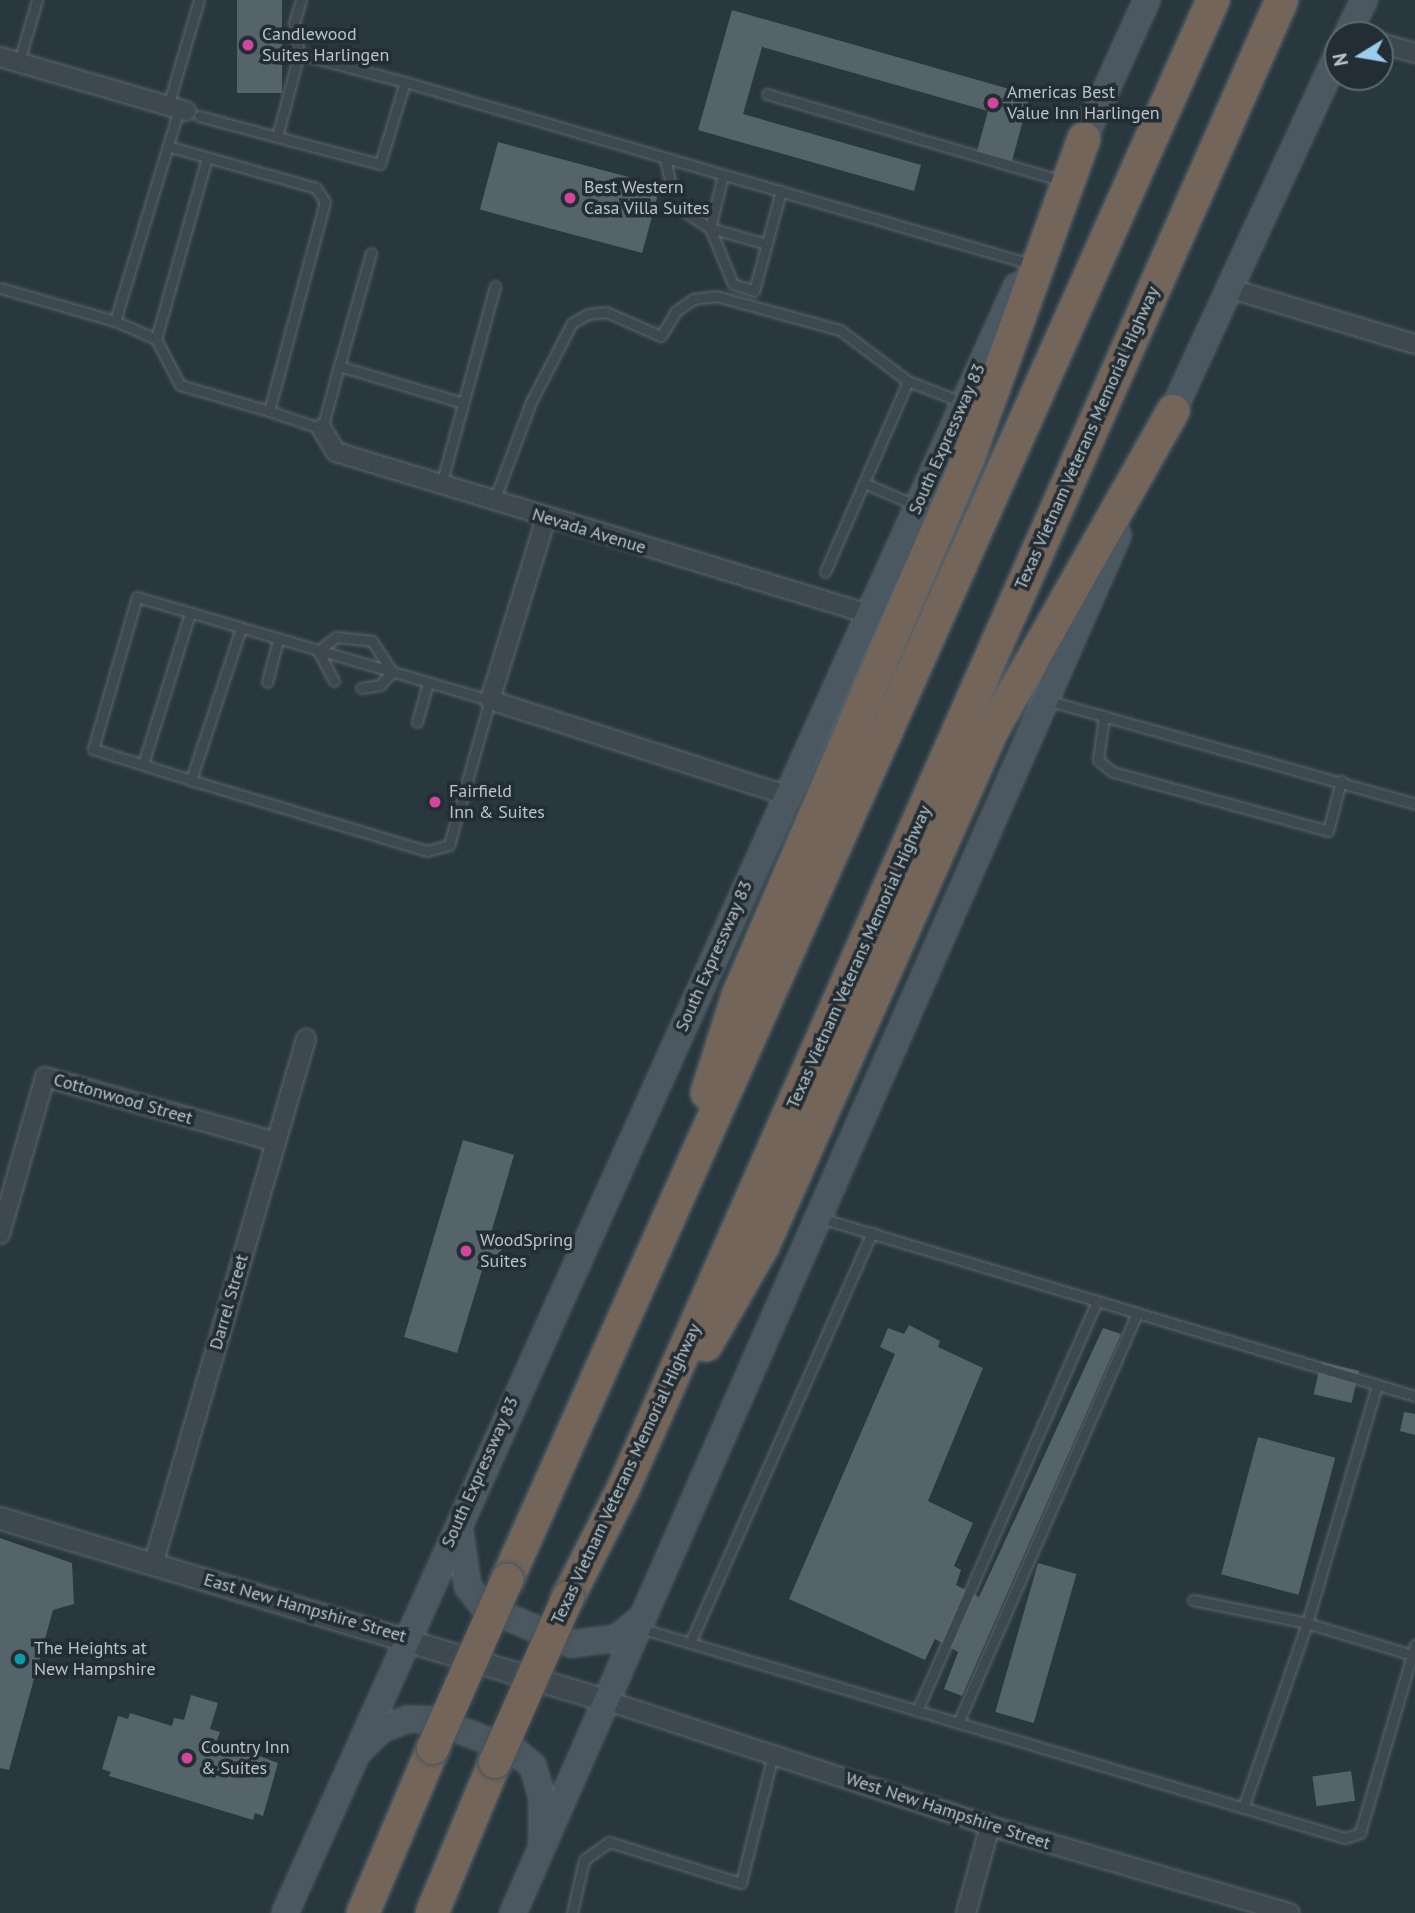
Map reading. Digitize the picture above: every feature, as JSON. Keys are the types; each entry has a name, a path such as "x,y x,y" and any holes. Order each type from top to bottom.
{"highway":[{"path":"363,1913 507,1580 1213,0"},
{"name":"Texas Vietnam Veterans Memorial Highway","path":"432,1913 568,1597 623,1489 1282,0"},
{"path":"652,1259 738,995 968,458 1084,138"},
{"path":"623,1489 763,1247 992,731 1173,411"}],"main road":[{"name":"South Expressway 83","path":"285,1913 458,1519 1147,0"},
{"path":"1354,21 1364,0"},
{"path":"513,1913 1173,411 1324,85"},
{"path":"458,1519 465,1577 484,1607 571,1644 617,1638 641,1623"},
{"path":"353,1756 382,1729 408,1719 433,1720 515,1751 533,1766 542,1798 542,1851"}],"street":[{"path":"1394,47 1415,53"},
{"path":"0,57 183,110"},
{"path":"1228,288 1415,344"},
{"name":"Nevada Avenue","path":"322,429 336,453 869,614"},
{"path":"546,518 490,700 786,795"},
{"name":"Darrel Street","path":"153,1565 306,1039"},
{"name":"Cottonwood Street","path":"0,1234 45,1077 276,1142"},
{"name":"East New Hampshire Street","path":"0,1518 153,1565 406,1636 608,1701"},
{"name":"West New Hampshire Street","path":"608,1701 1243,1907 1290,1913"},
{"path":"966,1913 990,1826"}],"lane":[{"path":"19,62 37,0"},
{"path":"115,321 167,146 183,110 199,0"},
{"path":"277,137 299,54 294,23 301,0"},
{"path":"299,54 405,82 1027,263"},
{"path":"183,110 380,164 405,82"},
{"path":"767,94 1064,181"},
{"path":"167,146 316,188 325,202 269,411"},
{"path":"156,339 207,158"},
{"path":"665,158 671,186"},
{"path":"723,175 710,228 733,284 754,291 781,191"},
{"path":"685,212 710,228 767,244"},
{"path":"0,288 115,321 156,339 180,385 322,429 370,253"},
{"path":"440,486 495,286"},
{"path":"494,502 531,402 572,323 588,314 606,312 661,336 676,311 693,299 716,296 840,330 908,381 964,402"},
{"path":"339,366 463,403"},
{"path":"825,572 908,381"},
{"path":"864,483 917,506"},
{"path":"137,597 490,700 449,845 426,851 93,749 137,597"},
{"path":"143,764 190,612"},
{"path":"191,780 241,628"},
{"path":"317,651 337,637 372,641 392,672"},
{"path":"267,682 278,640"},
{"path":"317,651 334,681"},
{"path":"361,688 380,685 392,672"},
{"path":"417,722 428,682"},
{"path":"1045,700 1341,781 1415,804"},
{"path":"1104,716 1098,760 1126,776 1328,831 1341,781"},
{"path":"818,1217 1415,1396"},
{"path":"690,1643 872,1233"},
{"path":"918,1711 1097,1301"},
{"path":"958,1723 1137,1313"},
{"path":"1243,1808 1307,1623 1377,1385"},
{"path":"641,1623 690,1643 1345,1838 1360,1833 1414,1650 1307,1623 1192,1600"},
{"path":"572,1913 584,1860 609,1842 741,1883 773,1755"}],"building":[{"name":"Candlewood Suites Harlingen","path":"237,0 282,0 282,93 237,93"},
{"name":"Americas Best Value Inn Harlingen","path":"732,10 1030,95 1012,161 977,151 988,111 762,47 743,114 921,165 914,191 698,130"},
{"name":"Best Western Casa Villa Suites","path":"498,142 660,185 642,253 480,210"},
{"name":"WoodSpring Suites","path":"463,1140 514,1155 491,1233 505,1237 496,1268 484,1264 457,1353 404,1337"},
{"path":"909,1325 940,1341 938,1347 983,1368 928,1501 973,1523 954,1566 961,1570 956,1585 979,1597 1103,1328 1121,1334 962,1696 944,1689 958,1652 935,1639 925,1660 789,1599 895,1354 880,1347 888,1328 904,1334"},
{"path":"1321,1362 1359,1371 1352,1403 1314,1394"},
{"path":"1404,1412 1415,1414 1415,1435 1400,1431"},
{"path":"1258,1437 1335,1458 1299,1595 1221,1574"},
{"name":"The Heights at New Hampshire","path":"0,1538 72,1563 74,1604 53,1610 9,1770 0,1768"},
{"path":"1038,1563 1076,1574 1034,1723 995,1712"},
{"name":"Country Inn & Suites","path":"191,1695 218,1703 210,1729 220,1732 217,1740 278,1763 263,1816 255,1813 253,1820 109,1776 111,1772 102,1769 118,1716 128,1719 130,1713 172,1726 174,1718 184,1720"},
{"path":"1351,1771 1355,1801 1317,1806 1312,1776"}],"place":[{"name":"Candlewood Suites Harlingen","path":"248,45"},
{"name":"Americas Best Value Inn Harlingen","path":"993,103"},
{"name":"Best Western Casa Villa Suites","path":"570,198"},
{"name":"Fairfield Inn & Suites","path":"435,802"},
{"name":"WoodSpring Suites","path":"466,1251"},
{"name":"The Heights at New Hampshire","path":"20,1659"},
{"name":"Country Inn & Suites","path":"187,1758"}]}
